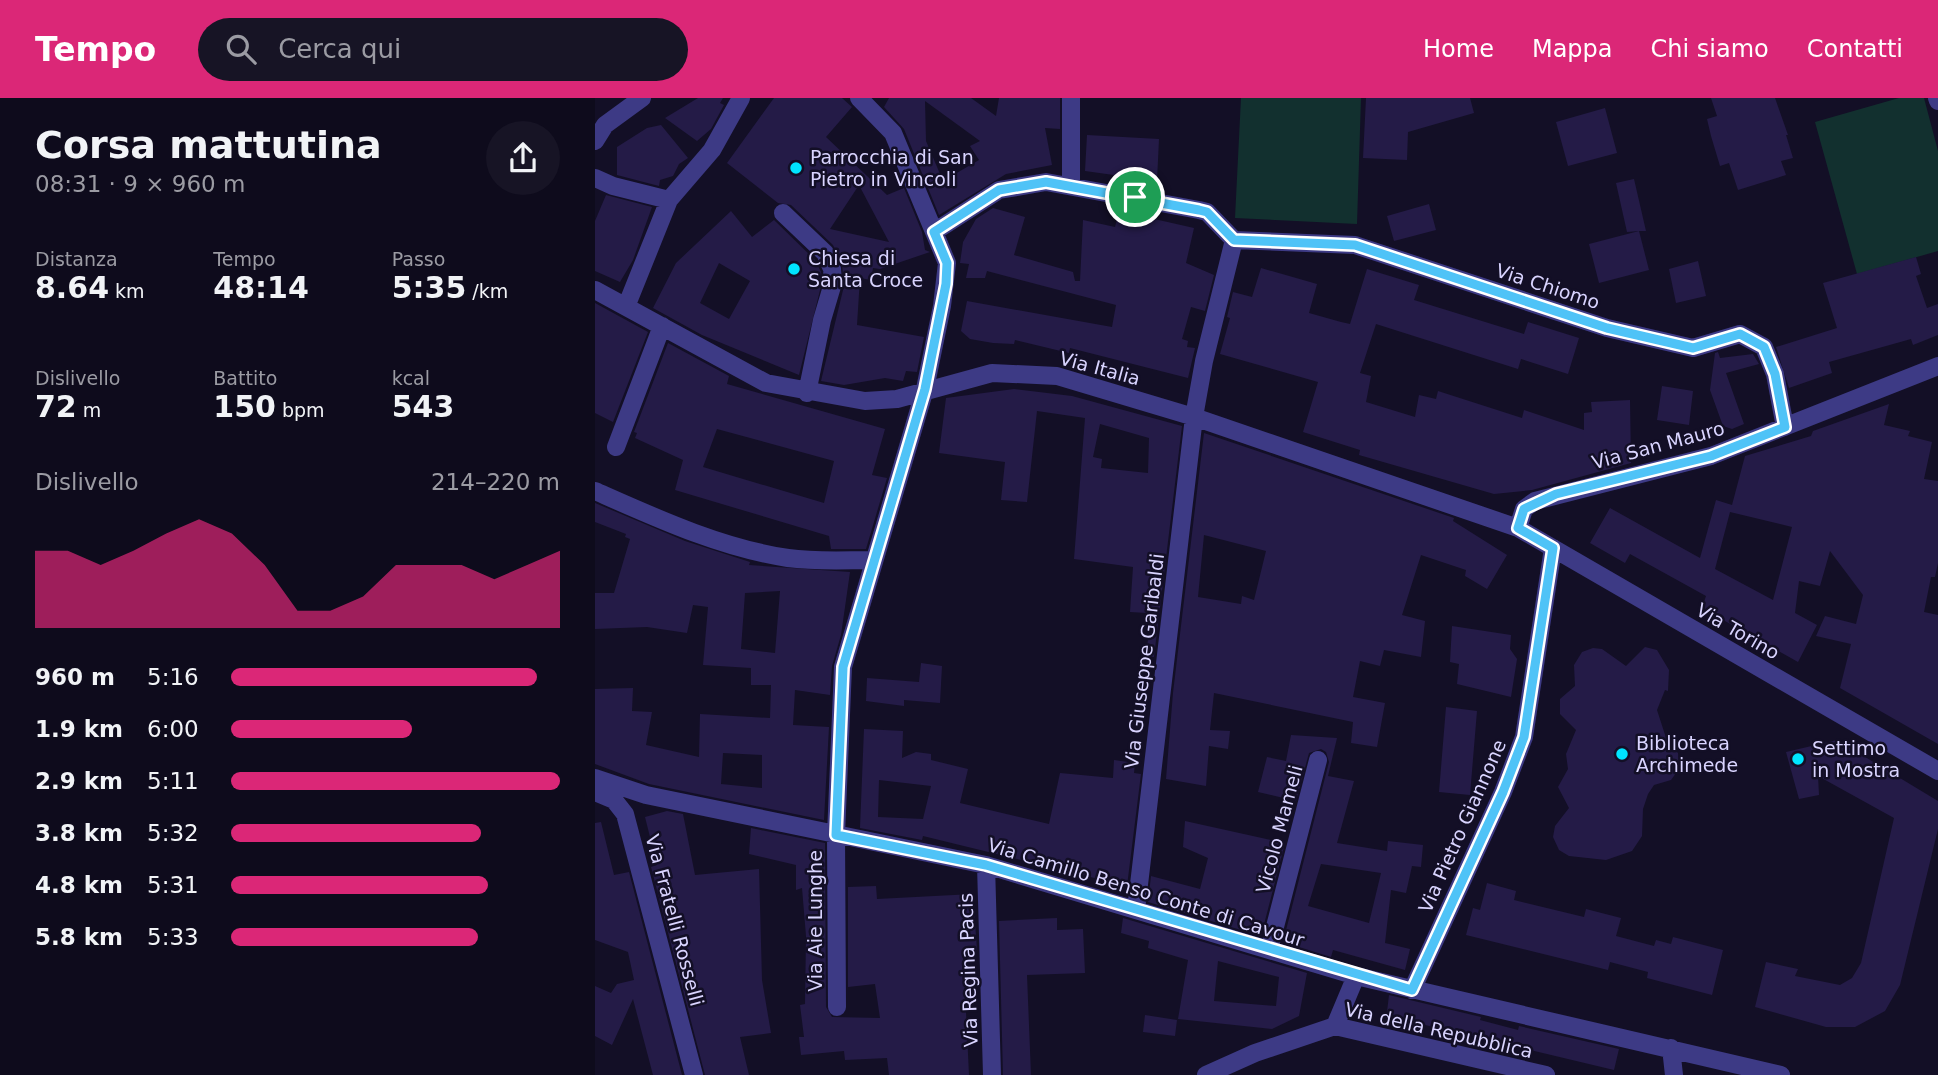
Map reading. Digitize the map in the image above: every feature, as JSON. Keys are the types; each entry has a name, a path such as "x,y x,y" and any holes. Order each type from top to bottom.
{"street":[{"path":"595,141 605,125 642,98"},
{"path":"626,307 664,199 712,150 741,98"},
{"name":"Via Aie Lunghe","path":"837,1007 836,835 843,667 925,389 946,284 947,263 893,133 859,98"},
{"path":"1071,98 1071,185"},
{"path":"595,178 664,199"},
{"path":"934,232 999,190 1046,182 1207,212 1234,240 1194,417"},
{"path":"783,213 825,253 832,269 833,284 822,320 807,393"},
{"name":"Via Chiomo","path":"1234,240 1355,245 1607,328 1693,348 1740,334 1764,347 1775,374 1785,427"},
{"name":"Via Italia","path":"595,290 767,383 807,393 865,401 897,398 992,373 1057,376 1194,417 1518,528"},
{"path":"616,447 662,326"},
{"name":"Via San Mauro","path":"1518,528 1524,509 1535,501 1711,456 1938,366"},
{"name":"Via Giuseppe Garibaldi","path":"1136,910 1194,417"},
{"path":"595,491 673,525 765,554 822,561 874,560"},
{"name":"Via Torino","path":"1518,528 1938,771"},
{"name":"Via Pietro Giannone","path":"1412,990 1503,792 1524,737 1553,548"},
{"name":"Vicolo Mameli","path":"1269,950 1318,760"},
{"name":"Via Camillo Benso Conte di Cavour","path":"595,778 641,793 986,865 1356,976 1781,1075"},
{"name":"Via Fratelli Rosselli","path":"595,792 614,800 625,814 694,1075"},
{"path":"625,814 641,793"},
{"name":"Via Regina Pacis","path":"986,865 992,1075"},
{"path":"1335,1026 1356,976"},
{"name":"Via della Repubblica","path":"1206,1075 1255,1053 1335,1026 1546,1075"},
{"path":"1671,1048 1674,1075"}],"green space":[{"path":"1241,98 1361,98 1357,224 1235,218"},
{"path":"1899,98 1924,98 1938,151 1938,251 1857,274 1815,122"}],"building":[{"path":"698,98 723,98 720,103 724,105 711,129 697,141 665,118"},
{"path":"774,98 842,98 852,107 826,137 887,195 904,188 922,232 925,250 930,252 880,269 873,268 871,280 860,278 857,325 924,337 917,372 906,371 903,381 885,378 844,385 821,381 844,286 842,264 833,245 791,205 778,203 727,163","holes":["859,185 889,242 830,229"]},
{"path":"889,98 971,98 996,116 999,98 1060,98 1060,129 1045,128 1052,165 1006,174 939,215 904,129 884,107","holes":["925,101 980,141 970,146 979,160 943,181 926,141"]},
{"path":"1366,98 1470,98 1474,113 1408,132 1407,160 1363,158"},
{"path":"1711,98 1775,98 1793,158 1781,161 1786,175 1738,190 1729,163 1720,166 1711,136 1707,119 1717,116"},
{"path":"1605,108 1617,153 1568,166 1556,122"},
{"path":"661,125 688,158 679,164 673,176 660,180 659,186 617,175 617,147 647,128"},
{"path":"1087,135 1159,139 1157,181 1085,171"},
{"path":"1634,179 1646,231 1627,232 1616,183"},
{"path":"606,195 652,207 633,260 620,282 595,271 595,221"},
{"path":"1429,204 1436,230 1394,241 1387,216"},
{"path":"993,208 1025,217 1014,255 1073,272 1075,281 1080,281 1083,220 1115,227 1119,211 1194,228 1186,263 1214,275 1205,311 1191,307 1182,339 1188,341 1187,347 1195,348 1188,378 1070,348 1069,353 1015,340 1014,344 970,339 961,331 967,301 1112,327 1116,305 987,271 985,278 966,278 969,264 960,263 963,242 976,219"},
{"path":"731,211 752,237 774,220 815,260 821,272 822,282 799,375 702,335 653,308 676,263","holes":["719,263 750,281 729,319 700,303"]},
{"path":"1639,231 1649,270 1599,283 1589,244"},
{"path":"1916,257 1921,274 1916,276 1927,308 1938,304 1938,335 1913,345 1911,339 1829,362 1832,373 1789,388 1776,347 1837,328 1823,283"},
{"path":"1698,261 1706,296 1676,303 1669,269"},
{"path":"1261,268 1317,284 1309,313 1350,324 1367,269 1419,285 1414,300 1524,334 1528,322 1579,338 1568,374 1521,359 1518,369 1376,324 1360,373 1371,376 1366,402 1415,417 1419,395 1436,399 1438,391 1522,418 1524,410 1584,430 1584,413 1592,412 1591,402 1630,400 1631,463 1532,490 1494,494 1359,455 1360,450 1303,432 1318,382 1220,354 1230,318 1227,317 1233,292 1252,297"},
{"path":"595,303 648,332 613,422 595,413"},
{"path":"668,343 729,376 727,384 885,429 872,475 887,478 866,549 831,549 829,536 675,490 683,460 635,438 637,433 634,432","holes":["717,429 834,461 824,503 703,467"]},
{"path":"1718,352 1720,358 1753,354 1759,364 1726,373 1744,424 1732,429 1723,426 1710,390 1715,353"},
{"path":"1662,386 1693,391 1689,425 1657,420"},
{"path":"1014,389 1072,396 1182,426 1154,657 1146,656 1150,623 1146,623 1147,613 1130,612 1133,567 1074,559 1085,418 1037,411 1027,502 1001,500 1005,462 939,453 946,398","holes":["1100,424 1149,438 1148,473 1101,468 1102,459 1093,457"]},
{"path":"1889,404 1884,425 1910,431 1908,436 1932,442 1924,479 1938,481 1938,563 1935,577 1931,577 1924,612 1938,615 1938,744 1840,688 1851,644 1816,636 1825,616 1856,624 1863,595 1830,551 1820,586 1799,581 1795,613 1817,625 1798,662 1702,608 1706,596 1630,554 1625,563 1590,543 1610,508 1700,558 1716,500 1732,505 1745,456 1811,436 1813,431","holes":["1730,512 1792,527 1773,600 1715,569"]},
{"path":"1204,433 1454,518 1453,521 1507,555 1487,589 1465,576 1466,570 1421,555 1402,615 1425,621 1421,657 1384,650 1380,666 1360,661 1353,697 1385,703 1377,747 1351,743 1353,722 1214,693 1210,730 1230,731 1228,749 1209,746 1206,786 1166,779 1173,693","holes":["1204,535 1266,551 1254,600 1242,596 1241,604 1198,597"]},
{"path":"595,503 685,541 750,562 749,565 850,572 841,635 832,666 830,695 795,690 793,725 829,727 824,820 649,784 595,764 595,689 633,688 632,711 652,712 646,745 699,757 700,714 770,718 771,685 751,685 751,668 703,665 708,607 693,605 687,633 647,627 595,629 595,593 614,593 630,539 625,537 626,534 595,522","holes":["780,591 775,653 741,649 745,593","723,753 762,755 762,788 721,784"]},
{"path":"1452,626 1511,635 1510,649 1517,659 1511,697 1457,684 1459,664 1450,662"},
{"name":"Biblioteca Archimede","path":"1645,647 1657,650 1669,670 1668,691 1665,690 1657,710 1668,744 1678,753 1679,769 1671,780 1654,785 1648,794 1643,809 1642,836 1632,851 1606,860 1569,856 1559,850 1553,837 1555,826 1569,808 1558,787 1568,769 1566,754 1576,730 1560,714 1560,699 1575,686 1574,665 1582,652 1593,648 1602,649 1626,666"},
{"path":"921,663 942,666 940,703 904,700 904,706 866,701 867,678 919,682"},
{"path":"1446,707 1477,711 1470,795 1439,792"},
{"path":"864,729 903,731 902,758 916,752 931,754 931,760 968,769 960,803 1049,824 1060,773 1113,778 1114,760 1135,763 1134,773 1141,774 1127,886 923,836 922,840 860,828","holes":["879,780 931,786 923,819 878,817"]},
{"path":"1291,735 1337,738 1328,776 1354,781 1337,843 1387,851 1388,841 1423,845 1421,867 1412,866 1406,893 1391,890 1385,943 1410,949 1405,970 1333,950 1331,957 1283,942 1329,762 1326,752 1321,749 1309,753 1296,801 1258,792 1267,757 1286,761","holes":["1321,864 1381,873 1369,923 1308,906"]},
{"path":"1837,740 1938,801 1938,829 1900,985 1885,1011 1855,1027 1826,1027 1755,1007 1766,962 1798,969 1795,976 1840,985 1852,978 1861,963 1894,818 1818,776 1819,795 1799,799 1786,752"},
{"path":"667,811 683,814 695,875 759,869 762,980 771,1033 740,1037 749,1075 705,1075 651,867 657,865 645,817"},
{"path":"1185,821 1285,843 1261,936 1148,902 1151,876 1200,889 1208,858 1183,847"},
{"path":"601,822 614,875 629,872 682,1075 653,1075 633,999 612,1045 595,1036 595,986 611,993 617,984 634,980 628,952 595,940 595,823"},
{"path":"751,828 825,843 826,1007 832,1017 880,1018 875,984 848,987 848,887 876,886 877,899 973,894 977,950 963,949 969,1075 889,1075 887,1058 845,1060 844,1051 801,1055 799,1037 804,1037 800,1005 805,1004 806,936 802,888 796,890 796,865 749,854"},
{"path":"1487,883 1516,891 1514,900 1584,917 1586,909 1621,918 1616,936 1654,946 1656,940 1671,944 1673,937 1723,950 1712,995 1647,978 1648,972 1610,962 1608,970 1466,935 1473,908 1480,910"},
{"path":"1057,918 1057,930 1083,929 1085,973 1027,975 1031,1075 1003,1075 999,921"},
{"path":"1123,918 1307,973 1299,1016 1272,1029 1178,1019 1188,960 1148,948 1149,941 1121,933","holes":["1218,961 1279,977 1276,1006 1214,1001"]},
{"path":"1389,995 1481,1017 1480,1020 1518,1030 1519,1026 1619,1049 1614,1070 1404,1020 1387,1012"},
{"path":"1145,1015 1177,1020 1175,1036 1143,1032"}],"place":[{"name":"Parrocchia di San Pietro in Vincoli","path":"796,168"},
{"name":"Chiesa di Santa Croce","path":"794,269"},
{"name":"Biblioteca Archimede","path":"1622,754"},
{"name":"Settimo in Mostra","path":"1798,759"}],"route":[{"path":"1046,182 1135,197 1207,212 1234,240 1355,245 1607,328 1693,348 1740,334 1764,347 1775,374 1785,427 1711,456 1556,494 1535,501 1524,509 1518,528 1553,548 1524,737 1503,792 1412,990 1356,976 986,865 836,835 843,667 925,389 946,284 947,263 934,232 981,199 999,190 1046,182"}]}
